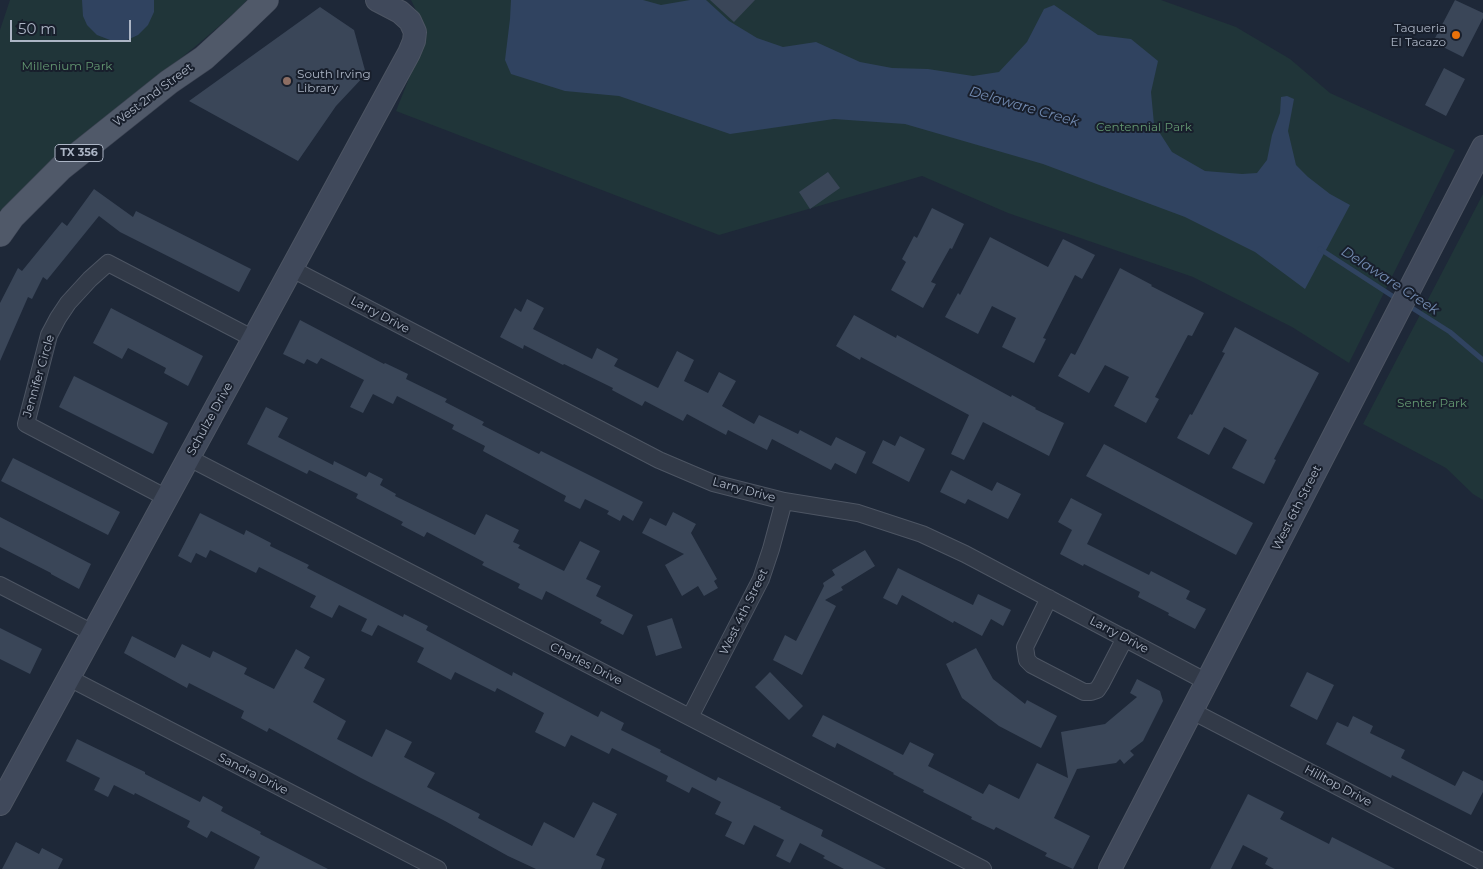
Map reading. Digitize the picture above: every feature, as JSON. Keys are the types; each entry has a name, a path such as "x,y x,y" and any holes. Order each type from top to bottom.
{"main road":[{"name":"West 2nd Street","path":"0,234 12,217 61,168 169,82 204,58 266,0"}],"street":[{"name":"Schulze Drive","path":"2,795 69,678 409,53 414,41 415,32 410,20 400,12 377,0"},
{"name":"West 6th Street","path":"1110,869 1438,233 1480,159"},
{"name":"Jennifer Circle","path":"167,498 26,424 49,335 58,318 90,279 108,264 254,339"},
{"name":"Larry Drive","path":"292,269 659,460 713,483 784,501 858,513 922,534 965,554 1207,682"},
{"name":"Charles Drive","path":"189,458 983,869"},
{"name":"West 4th Street","path":"690,717 761,579 784,501"},
{"path":"0,585 93,633"},
{"path":"1049,598 1025,647 1027,660 1032,665 1084,692 1091,692 1097,690 1102,684 1125,638"},
{"name":"Sandra Drive","path":"69,678 438,869"},
{"name":"Hilltop Drive","path":"1192,711 1483,862"}],"green space":[{"name":"Millenium Park","path":"10,0 247,0 197,45 109,117 0,220 0,30"},
{"name":"Centennial Park","path":"411,0 1161,0 1236,27 1290,59 1330,93 1455,150 1349,363 1292,327 1193,277 1008,213 922,176 719,235 396,111 427,33"},
{"name":"Senter Park","path":"1483,194 1483,500 1473,494 1446,468 1363,424"}],"water":[{"path":"82,0 154,0 154,12 148,25 138,35 125,41 110,40 97,35 87,25 83,16"},
{"path":"511,0 643,0 661,5 690,0 706,0 729,21 757,38 783,47 816,42 860,62 892,68 928,69 973,76 999,72 1027,42 1044,9 1054,5 1098,35 1131,39 1158,61 1151,92 1154,124 1172,152 1205,171 1242,174 1257,173 1267,160 1272,135 1280,113 1281,97 1287,96 1294,99 1288,131 1296,165 1330,194 1350,205 1305,289 1255,252 1185,217 1043,164 905,124 834,119 730,134 619,96 565,91 511,74 505,60"}],"building":[{"path":"710,0 755,0 734,22"},
{"path":"1455,0 1483,13 1483,18 1463,57 1433,42"},
{"name":"South Irving Library","path":"320,7 354,30 366,74 336,106 298,161 189,101"},
{"path":"1444,68 1465,79 1446,116 1425,105"},
{"path":"828,172 840,188 810,209 799,192"},
{"path":"94,189 133,217 136,211 251,269 239,292 120,232 99,216 47,280 43,277 32,299 28,297 0,361 0,303 18,268 22,271 62,222 67,226"},
{"path":"932,208 964,224 952,249 950,248 931,282 936,284 923,308 891,290 906,262 902,259 914,236 917,238"},
{"path":"990,237 1048,267 1063,239 1095,255 1082,279 1075,275 1043,338 1046,339 1034,363 1002,347 1016,318 992,306 978,334 945,317 958,293 960,295"},
{"path":"1120,268 1204,313 1192,336 1188,335 1155,397 1159,399 1146,423 1114,406 1129,377 1105,365 1089,393 1058,376 1071,353 1075,355"},
{"path":"527,299 544,308 533,329 592,359 597,348 618,359 614,366 658,388 677,351 694,360 684,381 708,393 719,372 736,381 722,406 754,424 759,415 798,434 800,430 831,446 836,437 866,452 856,474 835,463 831,470 772,439 767,450 728,430 726,435 687,414 683,421 645,401 642,406 612,390 613,388 564,364 524,345 523,349 500,337 515,308 521,312"},
{"path":"111,308 203,356 188,386 164,373 166,368 128,348 122,359 93,343"},
{"path":"854,315 896,338 897,335 1011,397 1012,395 1064,423 1049,456 983,422 964,460 951,454 969,415 861,357 860,360 836,346"},
{"path":"300,320 384,364 408,374 406,379 447,399 445,402 484,422 482,425 539,454 541,451 643,502 633,521 623,515 620,521 607,514 609,511 585,499 580,509 564,501 566,496 483,451 485,446 452,429 454,425 397,396 393,404 373,394 363,413 350,407 364,380 321,358 317,364 307,359 304,364 283,354"},
{"path":"1235,327 1319,373 1274,459 1276,460 1264,484 1232,468 1247,440 1224,427 1209,455 1177,438 1190,414 1192,415 1225,353 1222,352"},
{"path":"74,376 168,423 153,454 59,407"},
{"path":"266,407 288,418 278,437 333,465 334,461 366,477 369,472 383,479 380,485 396,494 395,496 475,535 486,514 519,530 513,542 520,545 518,548 564,571 580,541 600,551 586,579 601,586 596,596 633,615 623,635 600,623 602,620 546,591 542,600 518,588 520,584 482,565 484,562 427,532 424,537 401,525 403,522 356,498 358,494 309,470 307,474 247,444"},
{"path":"900,436 925,449 909,482 872,463 883,440 895,446"},
{"path":"1104,444 1253,523 1236,555 1086,476"},
{"path":"13,458 120,512 108,535 1,481"},
{"path":"951,470 992,491 997,482 1021,494 1008,519 968,499 965,504 940,492"},
{"path":"1071,498 1102,514 1087,544 1149,575 1151,571 1190,591 1186,599 1206,609 1195,629 1138,597 1140,592 1060,554 1072,530 1058,522"},
{"path":"673,512 696,524 691,533 717,579 714,581 718,588 704,596 698,586 682,596 665,565 684,554 642,533 650,518 666,526"},
{"path":"200,513 244,535 246,530 271,543 270,546 309,565 307,568 403,617 404,614 428,626 426,630 512,676 513,672 598,717 601,711 624,723 621,730 661,750 660,752 716,781 718,777 781,807 780,809 823,830 821,836 886,869 844,869 823,858 825,856 800,843 790,863 776,856 784,840 754,825 744,845 725,836 732,822 715,814 721,802 692,787 689,793 666,781 668,776 612,748 609,754 571,735 565,747 535,732 544,713 497,688 495,692 455,672 451,680 417,662 424,648 378,625 372,636 361,631 367,619 339,605 332,618 310,607 316,596 259,567 256,573 210,550 206,558 196,553 191,563 178,556"},
{"path":"0,517 91,564 79,589 0,547"},
{"path":"865,550 875,566 841,587 843,590 825,600 836,606 802,675 773,660 785,635 796,641 824,586 823,583 835,575 832,570"},
{"path":"898,568 973,605 978,594 1011,610 1003,626 991,619 982,636 954,621 953,623 902,595 897,605 883,598"},
{"path":"672,618 682,648 656,656 647,626"},
{"path":"0,628 42,649 30,674 0,659"},
{"path":"132,636 175,658 182,644 210,658 213,651 247,668 244,674 274,689 296,649 310,657 304,668 325,679 313,702 346,721 337,739 372,757 386,729 412,742 404,757 435,773 427,787 480,814 478,818 532,846 544,822 574,838 593,802 617,814 596,855 605,859 601,869 536,869 508,856 269,728 267,732 241,718 244,711 189,683 187,688 124,653"},
{"path":"976,648 993,679 1025,704 1027,700 1057,716 1041,748 999,726 962,698 946,664"},
{"path":"770,672 803,706 789,720 755,687"},
{"path":"1307,672 1334,685 1317,720 1290,706"},
{"path":"1137,679 1160,691 1163,701 1143,741 1130,751 1134,755 1124,764 1120,759 1116,763 1077,769 1054,818 1090,836 1073,869 1045,856 1047,853 996,827 994,830 971,819 972,817 923,792 924,790 837,743 835,748 812,736 823,715 903,755 910,742 934,754 928,766 983,794 989,784 1019,799 1037,763 1068,778 1061,732 1105,724 1137,697 1130,693"},
{"path":"1353,716 1373,726 1370,733 1405,750 1401,758 1455,786 1463,771 1483,781 1483,792 1471,815 1392,775 1391,778 1326,744 1337,722 1348,727"},
{"path":"77,739 145,772 145,774 200,802 203,796 223,807 221,811 261,832 260,834 328,869 254,869 260,857 211,831 207,838 187,827 190,821 135,793 134,795 114,785 108,797 94,790 100,778 66,761"},
{"path":"1248,794 1284,812 1280,819 1329,844 1332,837 1395,869 1274,869 1265,864 1268,858 1243,845 1231,869 1210,869"},
{"path":"16,842 39,854 42,848 63,859 58,869 2,869"}],"waterway":[{"name":"Delaware Creek","path":"1320,249 1397,299"},
{"name":"Delaware Creek","path":"1409,306 1450,332 1483,360"}],"place":[{"name":"Taqueria El Tacazo","path":"1456,35"},
{"name":"South Irving Library","path":"287,81"}]}
